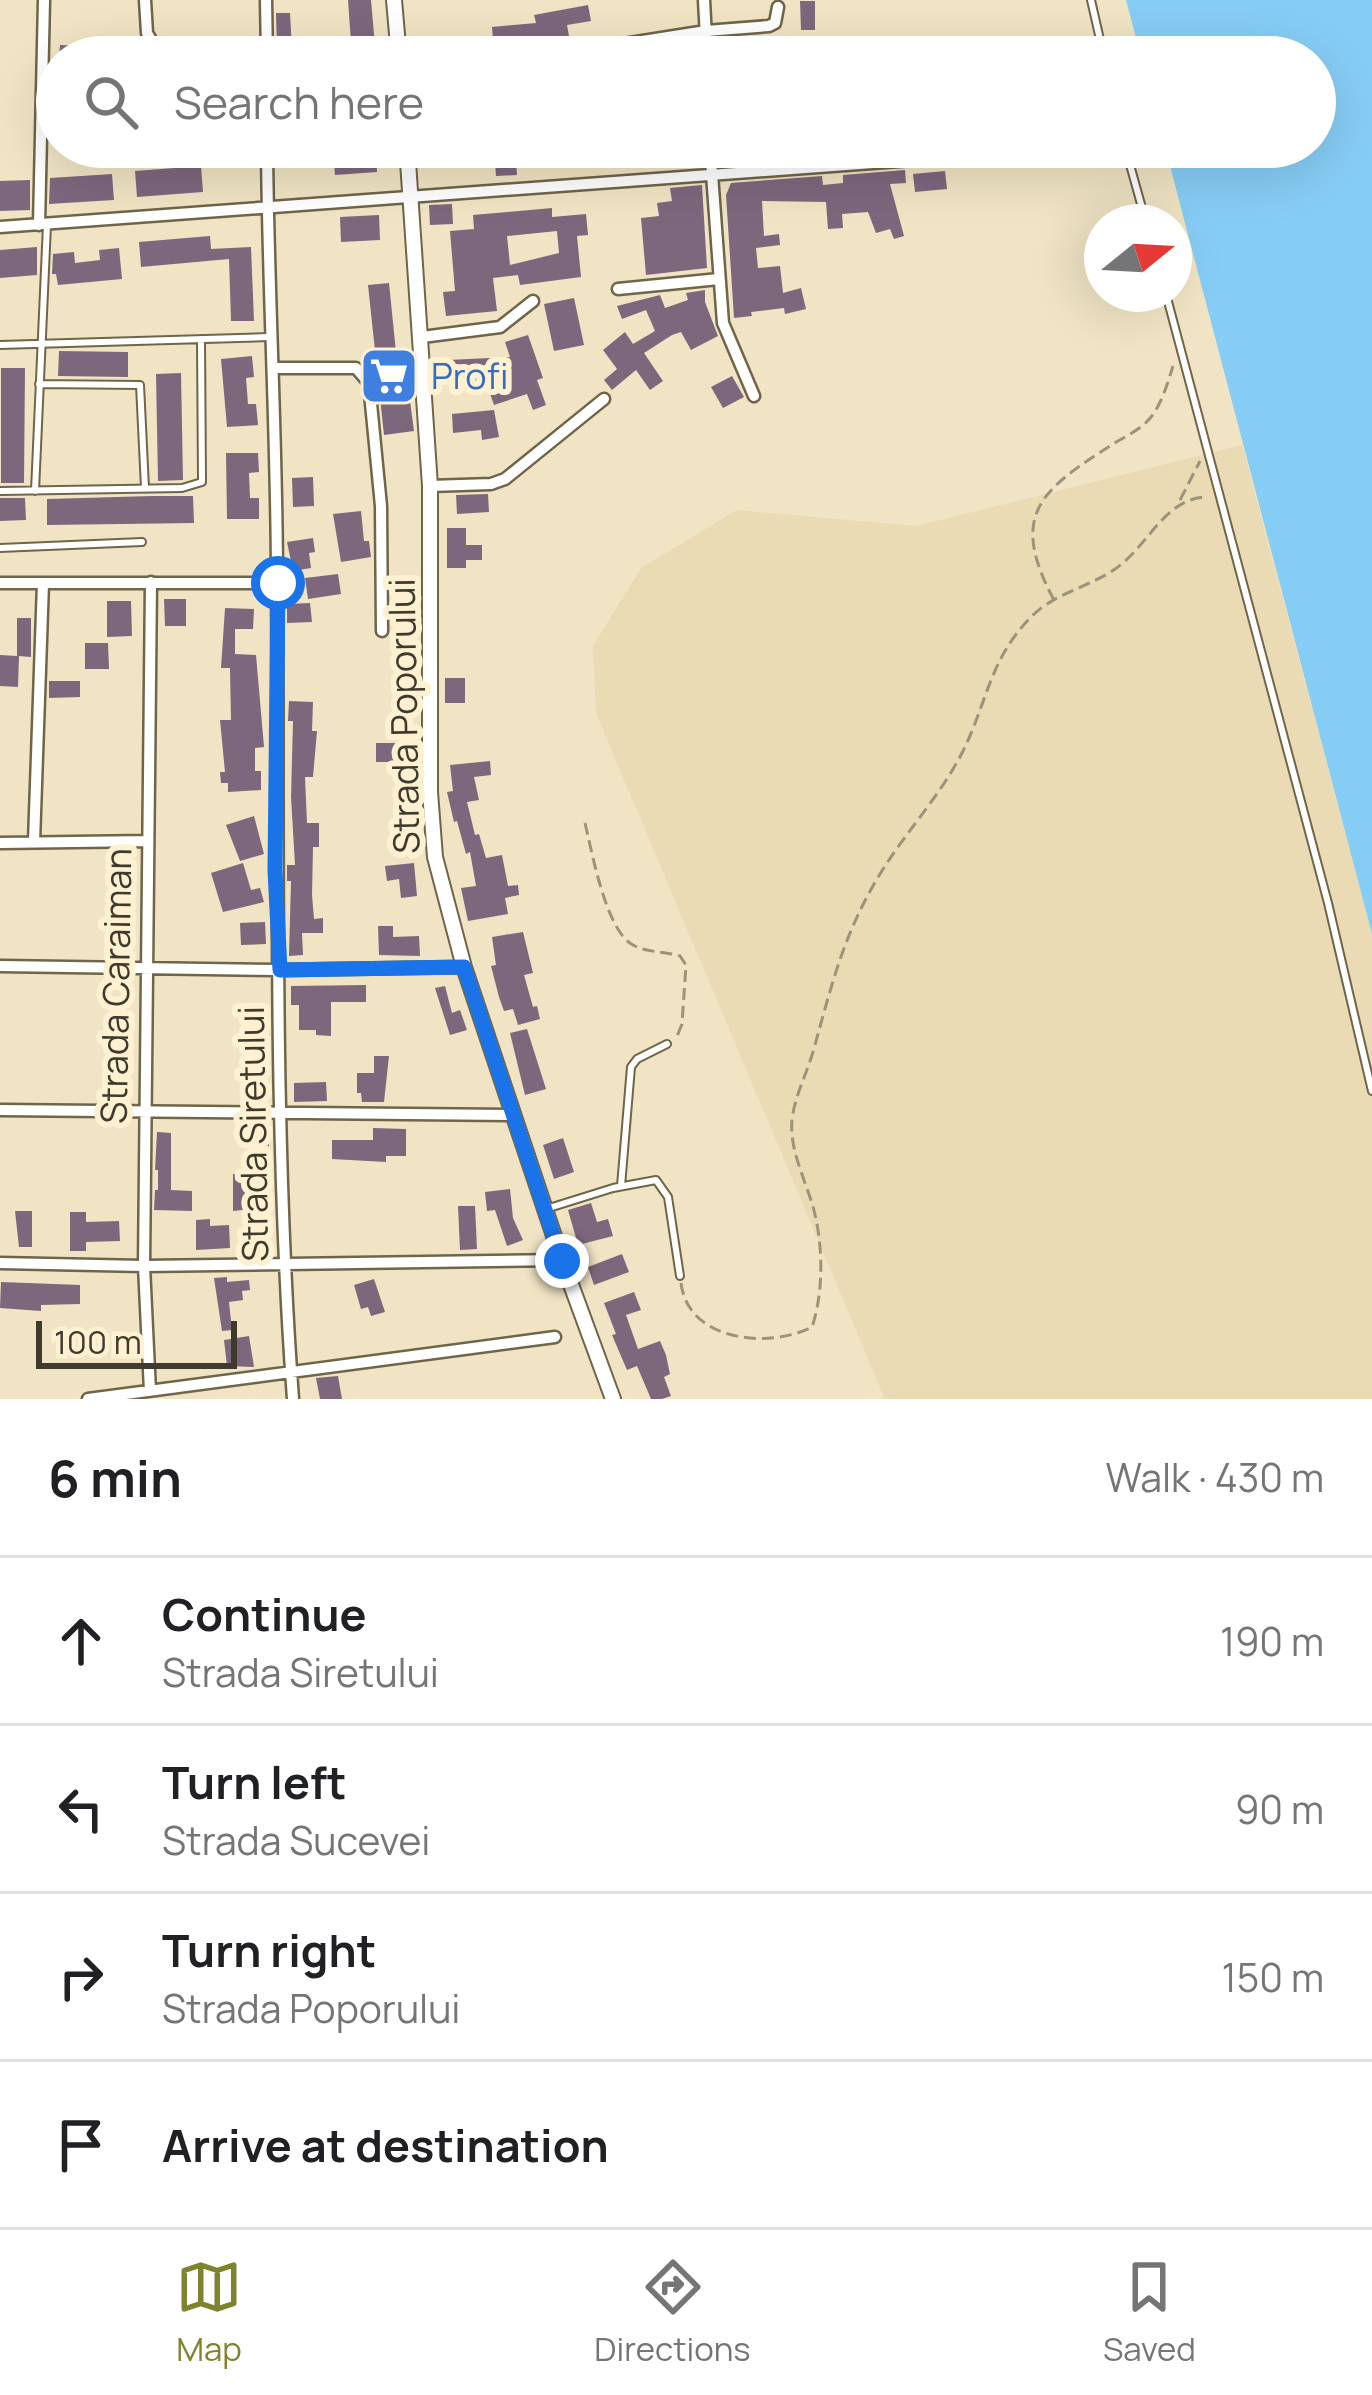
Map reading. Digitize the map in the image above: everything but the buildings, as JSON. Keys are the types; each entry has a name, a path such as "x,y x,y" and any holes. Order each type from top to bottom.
{"street":[{"path":"44,0 44,36"},
{"path":"145,0 149,36"},
{"path":"266,0 267,36"},
{"path":"394,0 397,36"},
{"path":"704,0 706,36"},
{"path":"674,36 769,26 777,18 778,7"},
{"path":"43,168 43,225"},
{"name":"Strada Siretului","path":"267,168 278,583 275,870 284,1264 293,1399"},
{"name":"Strada Poporului","path":"408,168 430,486 431,819 441,888 562,1261 614,1399"},
{"path":"712,168 724,323 754,396"},
{"path":"0,227 785,168"},
{"path":"618,290 719,279"},
{"path":"422,337 500,327 533,301"},
{"path":"274,368 356,368 369,382 382,506 382,631"},
{"path":"430,486 491,484 505,479 604,399"},
{"name":"Strada Caraiman","path":"150,1391 144,1266 151,582"},
{"path":"34,842 43,583"},
{"path":"0,584 278,583"},
{"path":"0,843 148,841"},
{"path":"0,966 464,967"},
{"path":"0,1110 514,1115"},
{"path":"0,1263 562,1261"},
{"path":"88,1399 555,1337"}],"lane":[{"path":"1091,0 1099,36"},
{"path":"1131,168 1141,204"},
{"path":"35,491 43,225"},
{"path":"1171,312 1328,904 1372,1091"},
{"path":"0,345 273,337"},
{"path":"0,491 182,488 202,482 201,339"},
{"path":"39,384 140,386 145,488"},
{"path":"0,548 142,542"},
{"path":"621,1186 631,1067 667,1044"},
{"path":"545,1209 656,1180 664,1186 680,1276"}],"path":[{"path":"1054,600 1041,575 1033,542 1032,519 1038,505 1069,474 1152,416 1172,371 1179,340"},
{"path":"1178,505 1199,461 1204,435"},
{"path":"680,1276 689,1307 706,1323 734,1336 774,1338 812,1327 820,1290 820,1252 817,1220 794,1146 793,1113 836,962 882,871 964,749 985,686 1003,654 1034,613 1111,573 1178,505 1192,497 1222,502"},
{"path":"585,823 605,898 626,941 680,956 686,965 682,1024 675,1041 667,1044"}],"shaded area":[{"path":"1242,445 1372,934 1372,1399 885,1399 596,713 593,646 641,568 737,510 916,526"}],"water":[{"path":"1126,0 1372,0 1372,934 1192,250 1192,204 1180,204 1171,168 1336,168 1336,36 1135,36"}],"place":[{"name":"Profi","path":"389,376"}],"route":[{"path":"278,583 275,870 280,970 464,967 562,1261"}]}
